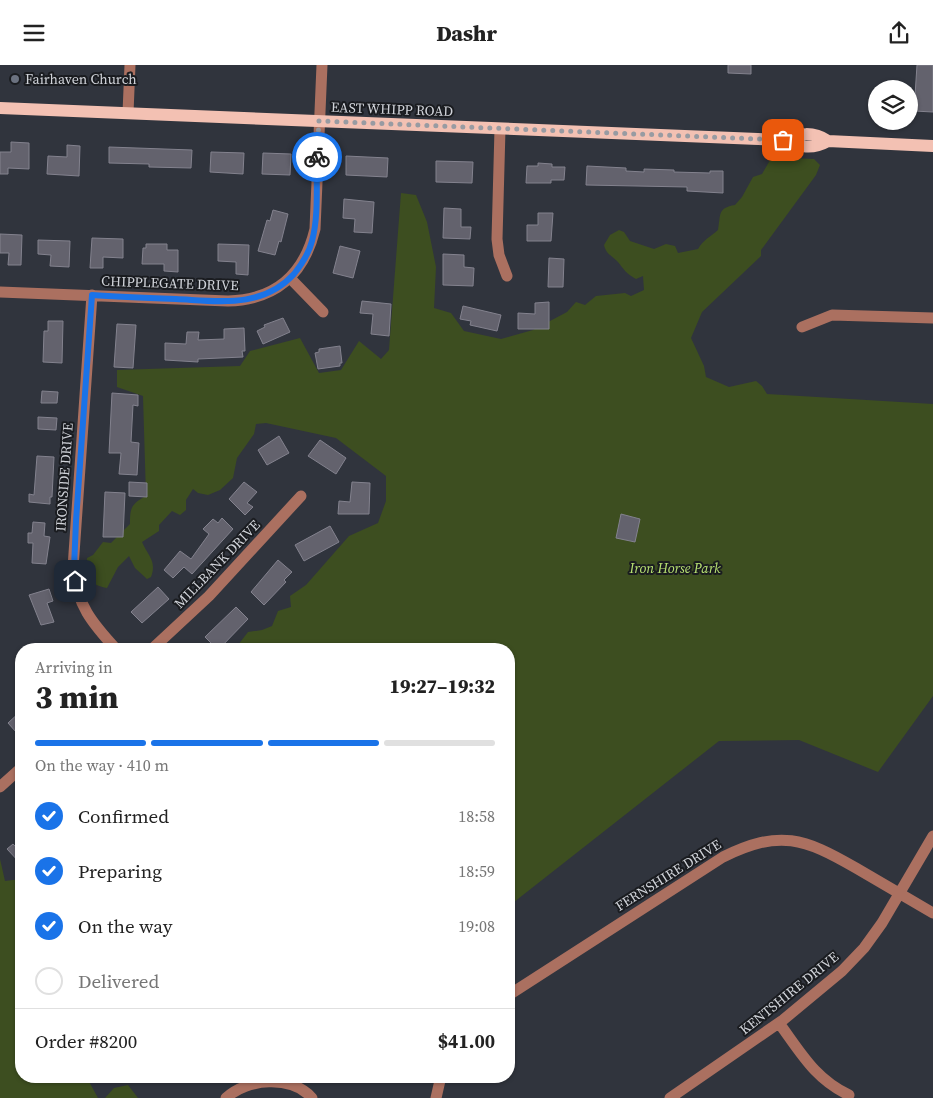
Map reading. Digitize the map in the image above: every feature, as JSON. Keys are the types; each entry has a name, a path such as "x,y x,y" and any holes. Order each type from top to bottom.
{"main road":[{"name":"EAST WHIPP ROAD","path":"0,108 783,140 798,134 809,134 819,135 828,141 933,146"}],"street":[{"path":"128,113 130,65"},
{"name":"CHIPPLEGATE DRIVE","path":"0,292 241,301 254,299 271,292 290,278 305,259 312,243 322,65"},
{"path":"500,129 497,239 499,255 507,276"},
{"path":"290,278 323,312"},
{"name":"IRONSIDE DRIVE","path":"92,295 74,568 78,594 85,612 111,643"},
{"path":"802,327 832,315 933,318"},
{"name":"MILLBANK DRIVE","path":"158,643 209,596 301,497"},
{"path":"0,787 15,773"},
{"name":"KENTSHIRE DRIVE","path":"670,1098 779,1023 842,971 864,948 882,923 933,836"},
{"name":"FERNSHIRE DRIVE","path":"515,991 723,857 753,844 782,840 811,845 825,850 933,913"},
{"path":"779,1023 818,1075 834,1088 849,1095"},
{"path":"226,1098 237,1090 242,1083"},
{"path":"263,1083 290,1084 305,1090 312,1098"},
{"path":"436,1098 439,1083"}],"green space":[{"name":"Iron Horse Park","path":"782,151 788,153 791,158 814,159 820,165 816,175 761,250 761,256 702,312 691,338 704,366 706,377 729,387 756,381 767,394 933,404 933,696 878,772 799,740 719,741 515,901 515,643 240,643 248,632 272,626 278,611 291,607 290,596 306,585 349,536 378,523 386,501 386,476 336,438 266,423 256,424 254,434 237,458 233,478 220,490 208,495 198,493 193,489 186,500 186,510 180,515 172,511 159,525 159,531 142,542 151,559 153,571 151,577 147,579 135,568 129,556 118,567 107,588 92,582 88,574 87,558 93,555 103,542 111,543 130,524 132,507 137,501 146,496 143,396 117,387 117,370 240,366 250,351 300,338 319,373 341,370 359,341 381,359 389,350 401,193 416,195 427,222 436,267 434,308 451,313 464,331 501,339 533,330 567,312 576,302 585,305 596,296 625,293 631,296 644,290 643,276 636,279 632,277 606,250 604,245 610,235 619,230 624,232 630,241 654,249 666,244 675,246 678,253 698,249 704,241 718,230 723,210 735,205 742,197 753,177 762,174 773,155"},
{"path":"0,859 5,881 15,880 15,1083 90,1083 98,1098 0,1098"},
{"path":"128,1085 138,1098 105,1098 114,1088"}],"building":[{"path":"728,65 751,65 751,74 728,73"},
{"path":"917,65 933,65 933,112 918,111 918,80 916,80"},
{"path":"11,142 29,143 29,169 8,168 8,174 0,174 0,152 11,152"},
{"path":"67,145 80,146 79,176 47,174 48,156 67,157"},
{"path":"109,147 192,150 191,168 149,167 149,164 109,163"},
{"path":"211,152 244,153 243,174 210,172"},
{"path":"263,153 291,154 290,175 262,174"},
{"path":"346,156 388,158 387,177 346,175"},
{"path":"436,161 473,162 472,183 436,182"},
{"path":"538,163 552,164 552,167 565,167 564,180 551,180 551,183 526,183 527,166 538,166"},
{"path":"587,166 626,168 626,171 644,172 644,169 710,173 710,171 723,171 723,193 687,191 687,187 586,185"},
{"path":"344,199 374,202 372,233 354,232 355,219 343,218"},
{"path":"444,208 461,209 461,227 471,227 470,239 443,238"},
{"path":"273,210 288,214 281,242 279,241 275,255 258,251 267,220 270,221"},
{"path":"538,213 553,213 551,241 527,241 527,225 538,225"},
{"path":"0,234 22,235 21,265 8,265 9,253 0,253"},
{"path":"92,238 123,239 123,258 103,257 103,268 90,268"},
{"path":"38,240 70,241 69,267 50,266 51,255 38,254"},
{"path":"146,244 167,244 167,250 178,250 178,272 164,271 164,264 142,264 143,248 146,248"},
{"path":"218,244 249,245 248,275 236,274 236,262 218,261"},
{"path":"340,246 360,251 353,278 333,273"},
{"path":"443,254 464,255 464,267 474,268 473,286 443,285"},
{"path":"549,258 564,259 563,287 548,287"},
{"path":"362,301 391,304 389,336 371,334 373,314 360,313"},
{"path":"549,302 549,329 518,329 518,313 535,314 535,303"},
{"path":"463,306 501,315 497,331 470,325 471,321 460,319"},
{"path":"283,318 290,332 263,344 257,331 265,327 264,325"},
{"path":"48,321 63,321 62,363 43,362 44,331 48,331"},
{"path":"117,324 136,325 133,368 114,367"},
{"path":"244,328 245,351 242,351 243,357 198,359 198,362 165,360 165,343 186,344 187,332 199,332 198,340 224,339 224,329"},
{"path":"340,346 342,363 340,363 340,366 318,369 315,353 319,352 319,349"},
{"path":"42,391 58,392 57,403 41,403"},
{"path":"112,393 138,395 138,406 133,405 131,442 139,443 137,475 119,474 121,453 109,453"},
{"path":"38,417 57,418 56,430 38,429"},
{"path":"279,436 289,453 267,465 258,450"},
{"path":"320,440 346,458 336,474 308,456"},
{"path":"37,456 54,457 50,504 29,502 29,494 34,495"},
{"path":"129,482 147,483 147,497 129,496"},
{"path":"244,482 257,492 247,503 253,507 245,515 229,499"},
{"path":"352,482 370,483 369,514 338,514 339,501 350,502"},
{"path":"105,492 125,493 123,537 103,537"},
{"path":"621,514 640,519 635,542 616,538"},
{"path":"222,518 233,529 192,574 184,567 173,578 164,570 180,551 191,559 209,534 203,529 213,519 218,523"},
{"path":"33,522 45,523 44,536 50,537 46,564 32,563 33,543 28,543 28,533 32,533"},
{"path":"330,526 339,542 304,561 295,545"},
{"path":"278,560 292,572 284,580 286,582 264,605 251,592"},
{"path":"158,587 169,599 142,623 131,612"},
{"path":"49,589 53,601 47,603 54,622 41,625 29,595"},
{"path":"236,607 248,619 225,643 211,643 205,637"},
{"path":"15,717 15,731 8,723"},
{"path":"13,844 15,846 15,858 7,849"}],"way so far":[{"path":"317,157 319,121 783,140"}],"place":[{"name":"Fairhaven Church","path":"15,79"}],"route":[{"path":"75,581 76,521 92,295 241,301 254,299 271,292 290,278 297,270 305,259 312,243 317,157"}]}
